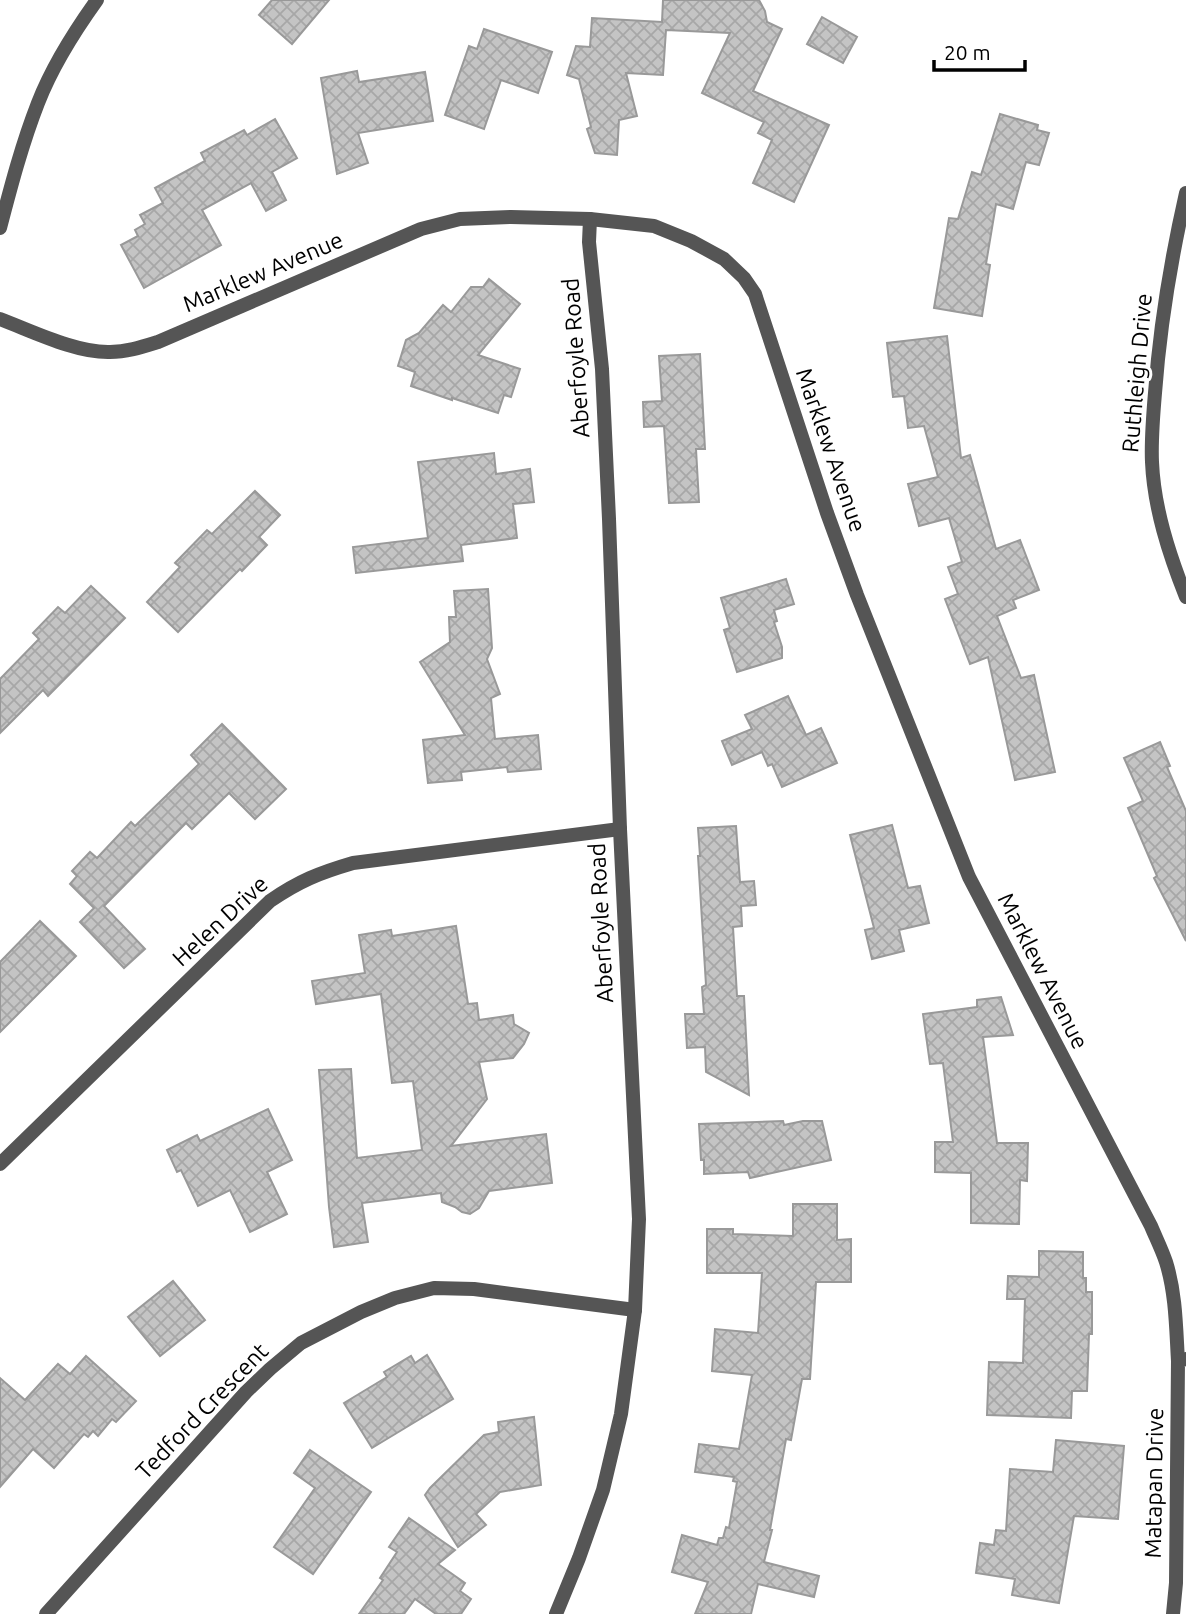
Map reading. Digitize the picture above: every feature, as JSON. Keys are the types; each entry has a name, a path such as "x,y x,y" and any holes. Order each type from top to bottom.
{"street":[{"path":"0,228 38,102 60,59 97,0"},
{"name":"Ruthleigh Drive","path":"1186,193 1172,258 1157,359 1152,462 1165,537 1186,597"},
{"name":"Marklew Avenue","path":"0,319 89,349 109,352 134,349 158,342 421,229 460,219 590,219 654,226 691,241 724,259 744,278 755,294 849,572 970,877 1151,1226 1172,1288 1182,1360"},
{"name":"Aberfoyle Road","path":"556,1614 603,1490 621,1414 635,1310 639,1219 602,369 589,242 590,219"},
{"name":"Helen Drive","path":"0,1164 270,901 292,886 353,863 620,830"},
{"name":"Tedford Crescent","path":"46,1614 246,1392 301,1343 361,1312 395,1298 434,1289 474,1289 635,1310"},
{"name":"Matapan Drive","path":"1172,1614 1176,1583 1182,1360"}],"building":[{"path":"272,0 329,0 292,44 259,15"},
{"path":"663,0 759,0 767,22 782,29 753,91 829,125 794,202 753,183 772,140 758,133 764,122 702,93 730,33 666,30 663,75 626,73 637,116 619,120 617,155 595,153 587,129 591,127 579,79 567,75 576,46 590,47 592,18 662,22"},
{"path":"822,17 857,37 843,63 807,44"},
{"path":"484,29 552,52 538,93 501,80 484,129 445,115 469,46 477,49"},
{"path":"357,71 359,82 425,72 433,121 358,133 368,163 337,174 321,78"},
{"path":"1000,114 1038,125 1037,130 1049,133 1039,165 1026,162 1013,209 996,204 986,264 990,265 982,316 934,308 949,218 958,219 972,172 981,175"},
{"path":"275,119 297,158 272,172 286,200 266,211 251,183 202,210 221,245 144,288 121,245 138,236 135,230 145,224 140,215 163,203 155,188 205,161 201,153 244,130 247,135"},
{"path":"489,279 520,304 478,355 520,369 511,397 504,395 498,413 411,386 415,372 398,366 406,340 419,333 443,305 451,312 471,287 483,287"},
{"path":"947,336 961,458 970,455 996,549 1020,540 1039,590 1013,600 1016,608 997,616 1021,678 1034,675 1055,772 1015,780 988,657 970,664 945,599 958,594 948,567 962,562 949,518 919,526 908,484 938,477 924,426 908,428 904,396 893,397 887,343"},
{"path":"700,354 705,449 696,449 699,502 669,503 664,426 644,427 643,402 662,401 659,356"},
{"path":"494,453 496,474 530,469 534,502 513,504 517,538 461,545 463,561 356,573 353,547 428,538 418,462"},
{"path":"255,491 280,515 259,537 267,545 178,632 147,602 180,567 175,563 207,530 212,534"},
{"path":"786,579 794,604 774,610 782,658 737,672 724,630 730,628 721,598"},
{"path":"91,586 125,618 48,696 43,690 0,733 0,679 39,639 33,633 58,607 65,613"},
{"path":"488,589 492,648 487,659 500,694 491,698 495,739 538,735 541,769 508,772 507,767 461,772 462,780 428,783 423,740 465,735 420,662 450,642 449,617 456,617 454,591"},
{"path":"788,696 806,735 821,728 837,763 782,787 772,764 768,766 762,752 732,765 722,741 752,729 745,715"},
{"path":"222,724 286,789 255,819 229,793 192,829 186,823 104,906 145,949 124,968 80,922 94,908 70,884 77,876 72,871 90,852 97,858 131,822 135,826 199,764 191,755"},
{"path":"1160,742 1170,766 1167,767 1186,811 1186,941 1154,878 1157,876 1128,808 1143,801 1124,758"},
{"path":"892,825 908,888 920,886 929,923 899,930 904,951 872,959 865,930 874,928 850,835"},
{"path":"736,826 740,882 754,881 756,905 741,906 742,926 733,927 737,996 744,996 749,1095 706,1072 705,1047 687,1048 685,1014 704,1014 702,987 706,985 698,828"},
{"path":"40,921 76,956 0,1032 0,962"},
{"path":"456,926 468,1004 477,1003 479,1020 513,1015 514,1024 529,1033 513,1058 479,1062 487,1099 451,1146 546,1134 552,1183 489,1191 479,1208 470,1214 442,1202 441,1193 362,1203 368,1242 334,1247 319,1070 351,1069 357,1158 422,1150 413,1081 392,1083 381,994 316,1004 312,981 365,973 359,935 391,930 392,936"},
{"path":"1001,997 1013,1035 983,1037 997,1143 1028,1143 1027,1181 1020,1180 1019,1224 971,1223 971,1173 935,1172 935,1142 953,1142 943,1063 930,1064 923,1014 977,1007 977,1000"},
{"path":"268,1109 292,1160 267,1172 287,1214 250,1232 230,1190 198,1206 181,1170 177,1172 167,1150 197,1135 200,1141"},
{"path":"783,1121 784,1125 822,1121 831,1160 750,1178 748,1172 704,1174 699,1124"},
{"path":"793,1204 837,1204 837,1240 851,1239 851,1282 816,1282 810,1379 802,1379 791,1440 786,1439 772,1530 764,1562 819,1576 814,1597 758,1584 751,1614 695,1614 708,1582 672,1572 682,1535 717,1545 719,1538 723,1538 726,1527 729,1528 737,1482 733,1481 734,1477 695,1472 699,1444 739,1449 752,1375 712,1371 715,1329 758,1333 762,1273 707,1273 707,1229 733,1229 733,1234 793,1236"},
{"path":"1039,1251 1083,1252 1086,1292 1092,1292 1092,1334 1089,1334 1087,1391 1072,1391 1071,1418 987,1415 989,1362 1023,1363 1025,1299 1007,1299 1008,1276 1039,1277"},
{"path":"173,1281 205,1320 160,1356 128,1317"},
{"path":"427,1355 453,1399 372,1448 344,1403 387,1377 384,1372 411,1356 415,1363"},
{"path":"86,1356 136,1401 116,1422 112,1419 98,1436 93,1431 88,1437 84,1434 54,1468 33,1449 0,1487 0,1378 25,1400 58,1364 70,1374"},
{"path":"534,1417 541,1485 500,1492 476,1514 486,1525 458,1547 425,1495 484,1435 499,1432 498,1422"},
{"path":"1056,1440 1124,1446 1118,1519 1074,1516 1059,1603 1012,1595 1015,1579 976,1573 980,1543 994,1545 996,1530 1006,1531 1010,1469 1053,1472"},
{"path":"310,1450 371,1492 313,1574 274,1547 315,1488 294,1473"},
{"path":"409,1518 455,1550 438,1564 465,1583 460,1591 471,1599 461,1614 436,1614 415,1599 404,1614 359,1614 383,1580 380,1578 397,1552 389,1547"}]}
